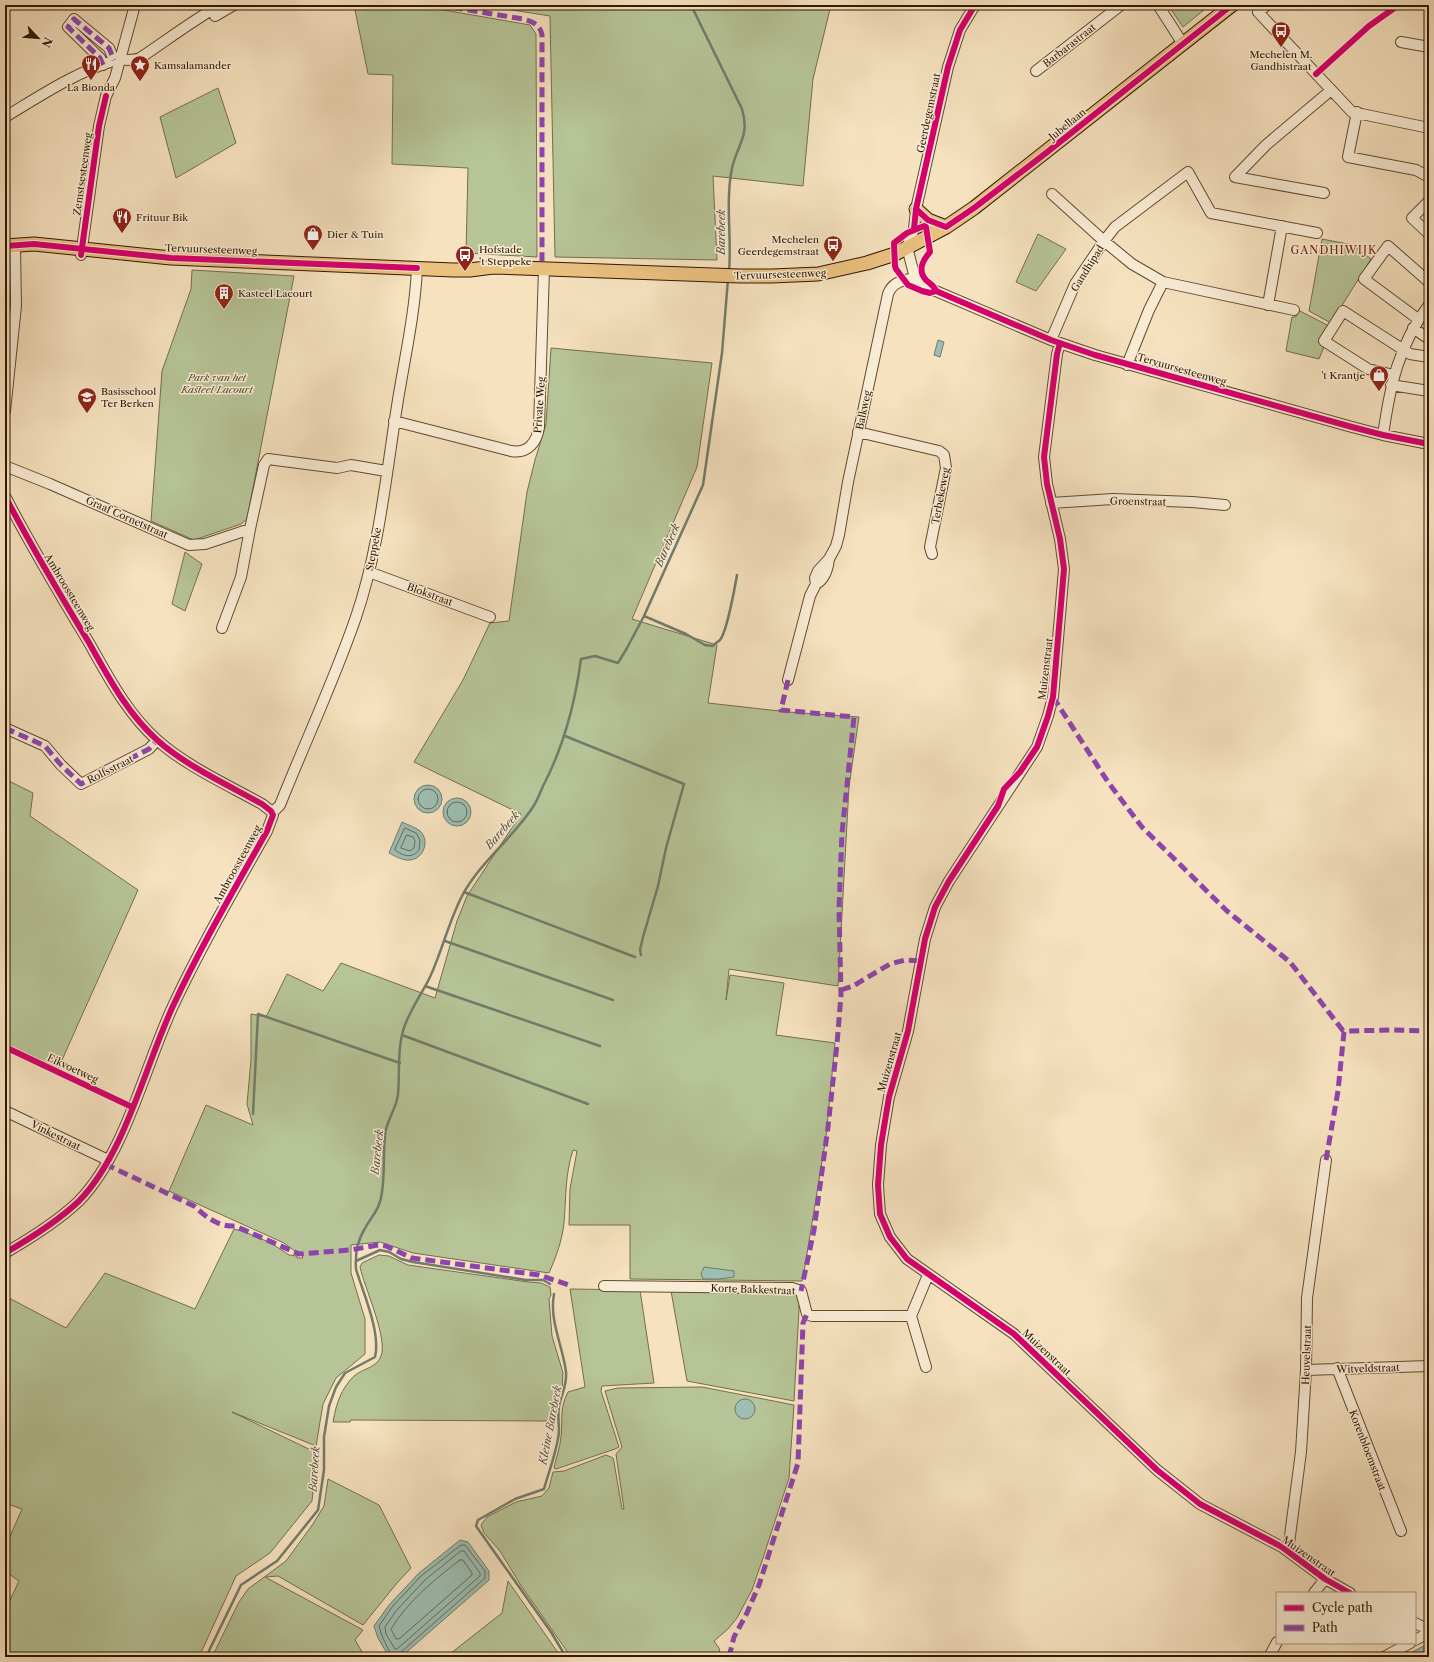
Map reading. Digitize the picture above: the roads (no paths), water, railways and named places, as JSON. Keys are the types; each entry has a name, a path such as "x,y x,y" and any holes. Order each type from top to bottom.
{"main road":[{"name":"Jubellaan","path":"907,247 946,227 997,191 1232,5"},
{"path":"916,210 926,219 946,227"},
{"name":"Tervuursesteenweg","path":"10,246 34,244 81,252 171,258 470,270 493,267 740,276 818,274 867,263 895,254 907,247"}],"street":[{"name":"Zemstsesteenweg","path":"81,252 99,126 106,96 115,78 117,60 134,5"},
{"path":"210,15 220,5"},
{"path":"7,113 87,70 117,60 133,61 140,58 184,29 191,22 234,5"},
{"name":"Geerdegemstraat","path":"907,247 914,230 916,210 948,67 960,30 976,5"},
{"name":"Barbarastraat","path":"1036,71 1121,5"},
{"path":"1158,5 1183,44"},
{"path":"1267,5 1258,12 1330,91 1352,112 1429,128"},
{"path":"103,64 100,58 68,27 74,19 109,48 117,60"},
{"path":"1401,42 1429,47"},
{"path":"1324,193 1235,177 1266,145 1330,91"},
{"path":"1357,112 1348,157 1416,170 1429,177"},
{"path":"1052,194 1104,241 1114,227 1188,172 1211,213 1317,233"},
{"path":"1429,201 1412,218 1429,234"},
{"path":"1268,305 1282,226"},
{"name":"Gandhipad","path":"1056,341 1075,284 1104,241 1132,264 1163,282 1294,310"},
{"path":"5,411 16,306 10,246"},
{"path":"1429,282 1388,246 1364,279 1416,324 1429,339"},
{"path":"907,247 915,278"},
{"name":"Steppeke","path":"272,813 280,805 345,648 357,616 369,572 417,268"},
{"name":"Private Weg","path":"394,421 511,452 522,451 531,447 536,438 539,426 544,269"},
{"name":"Tervuursesteenweg","path":"915,278 924,286 1095,356 1383,435 1429,444"},
{"name":"Balkweg","path":"788,680 810,596 816,584 818,571 829,559 840,535 848,482 888,294 891,287 896,282 915,278"},
{"path":"1127,365 1163,282"},
{"path":"1383,435 1393,380 1403,350 1416,324 1429,305"},
{"path":"1429,357 1410,354 1344,311 1324,341 1368,369 1393,380 1429,391"},
{"name":"Muizenstraat","path":"1056,341 1057,354 1044,457 1047,484 1060,539 1064,569 1055,682 1048,716 1037,747 949,881 935,907 925,939 908,1031 889,1097 881,1145 878,1185 880,1214 890,1237 907,1260 1014,1334 1157,1470 1176,1486 1200,1504 1288,1551 1325,1579 1348,1592"},
{"name":"Terbekeweg","path":"858,432 939,451 944,455 946,468 930,547 932,554"},
{"path":"222,628 241,577 264,465 268,458 337,468 351,465 386,471"},
{"name":"Graaf Cornetstraat","path":"5,466 50,484 189,545 205,544 250,529"},
{"name":"Ambroossteenweg","path":"5,496 35,552 118,694 138,720 157,740 176,754 262,804 272,813 272,822 184,984 160,1036 121,1134 108,1160 79,1200 56,1221 5,1253"},
{"name":"Groenstraat","path":"1051,503 1113,499 1226,505"},
{"name":"Blokstraat","path":"369,572 490,617"},
{"name":"Rolfsstraat","path":"5,728 45,746 81,784 148,750 157,740"},
{"name":"Vinkestraat","path":"5,1111 108,1160"},
{"name":"Heuvelstraat","path":"1288,1551 1301,1452 1306,1370 1307,1298 1326,1160"},
{"path":"926,1367 911,1316 928,1275"},
{"name":"Korte Bakkestraat","path":"604,1286 792,1288 801,1291 805,1310 807,1314 812,1316 911,1316"},
{"name":"Witveldstraat","path":"1306,1370 1429,1366"},
{"name":"Korenbloemstraat","path":"1337,1368 1401,1531"},
{"name":"Muizenstraat","path":"1315,1592 1325,1579"},
{"path":"1416,1624 1429,1630"},
{"path":"1416,1640 1429,1633"},
{"path":"1269,1657 1276,1644"},
{"path":"1384,1657 1408,1644"}],"water":[{"path":"938,340 944,342 940,357 934,355"},
{"path":"428,785 438,789 442,799 438,809 428,813 418,809 414,799 418,789"},
{"path":"457,798 467,802 471,812 467,822 457,826 447,822 443,812 447,802"},
{"path":"402,822 420,831 425,839 422,853 415,859 405,860 389,853"},
{"path":"704,1267 734,1271 734,1277 703,1279 701,1274"},
{"path":"745,1399 752,1402 755,1409 752,1416 745,1419 738,1416 735,1409 738,1402"},
{"path":"460,1540 468,1542 489,1571 489,1580 401,1657 389,1657 378,1638 374,1626 389,1605 419,1573"},
{"path":"1429,1643 1429,1657 1403,1657"}],"waterway":[{"name":"Barebeek","path":"691,5 742,109 744,118 744,133 734,159 730,181 729,272"},
{"name":"Barebeek","path":"206,1657 241,1585 277,1561 318,1510 324,1470 324,1437 329,1406 336,1387 345,1373 375,1357 376,1336 367,1301 356,1269 356,1254 362,1235 378,1208 381,1198 385,1135 387,1125 397,1099 399,1086 400,1046 405,1024 430,977 453,916 469,884 487,861 525,819 537,800 557,756 568,724 581,659 595,656 618,663 644,616 703,485 722,353 728,279"},
{"path":"644,616 686,634 705,645 713,646 723,635 737,575"},
{"path":"565,736 684,784 666,848 658,886 643,937 640,950 641,955"},
{"path":"464,892 635,957"},
{"path":"445,941 613,1000"},
{"path":"425,986 600,1046"},
{"path":"253,1114 258,1014 400,1063"},
{"path":"402,1035 588,1104"},
{"path":"356,1261 380,1250 389,1252 401,1259 413,1262 526,1280 543,1280 550,1284"},
{"name":"Kleine Barebeek","path":"554,1294 553,1314 566,1376 558,1417 558,1439 544,1489 515,1499 478,1520 476,1526 551,1632 566,1657"}],"place":[{"name":"Mechelen M. Gandhistraat","path":"1281,48"},
{"name":"La Bionda","path":"91,81"},
{"name":"Kamsalamander","path":"140,82"},
{"name":"Frituur Bik","path":"122,234"},
{"name":"Dier & Tuin","path":"313,251"},
{"name":"Mechelen Geerdegemstraat","path":"833,262"},
{"name":"Hofstade 't Steppeke","path":"465,272"},
{"name":"Kasteel Lacourt","path":"224,310"},
{"name":"'t Krantje","path":"1379,392"},
{"name":"Basisschool Ter Berken","path":"87,414"}],"district":[{"name":"GANDHIWIJK","path":"1334,250"}],"park label":[{"name":"Park van het Kasteel Lacourt","path":"217,382"}]}
